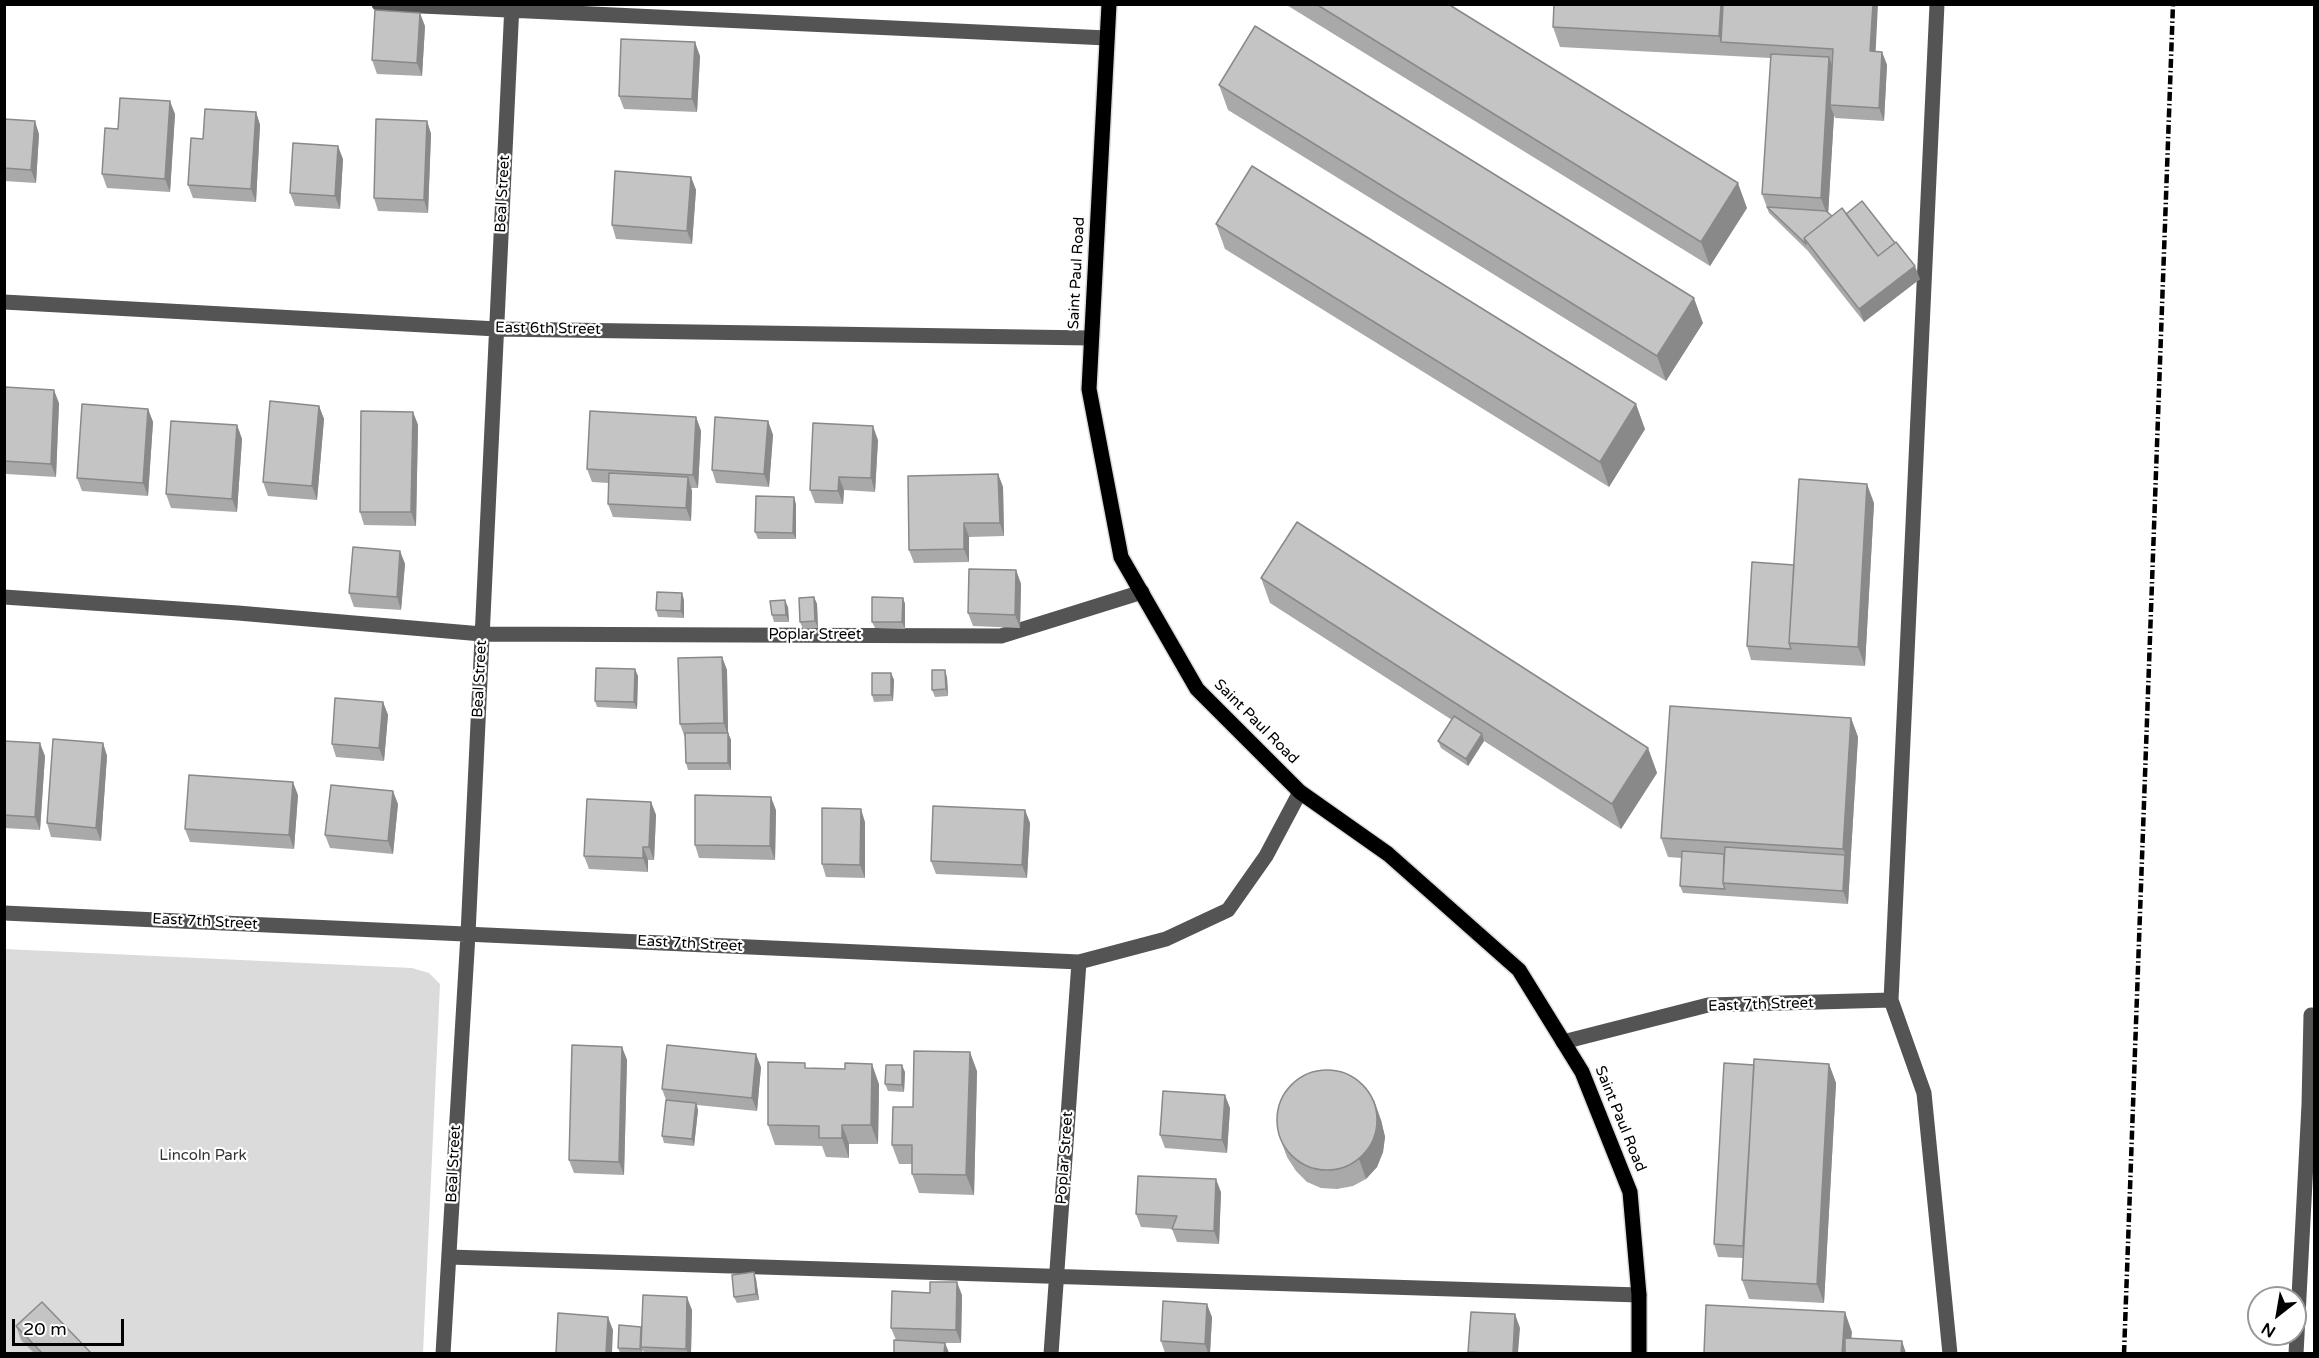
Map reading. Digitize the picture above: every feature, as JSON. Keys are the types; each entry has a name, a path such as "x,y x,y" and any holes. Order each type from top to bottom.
{"main road":[{"name":"Saint Paul Road","path":"1109,4 1089,389 1121,557 1197,688 1300,792 1388,854 1519,970 1582,1072 1630,1192 1639,1295 1639,1353"}],"street":[{"path":"380,4 512,8 1107,39"},
{"path":"1937,4 1891,1000 1924,1093 1950,1353"},
{"name":"Beal Street","path":"443,1353 468,934 512,8"},
{"name":"East 6th Street","path":"4,302 497,328 1091,338"},
{"name":"Poplar Street","path":"4,597 238,613 482,634 1001,636 1142,592"},
{"name":"East 7th Street","path":"4,913 1079,962 1166,939 1228,910 1266,856 1300,792"},
{"name":"Poplar Street","path":"1052,1353 1079,962"},
{"name":"East 7th Street","path":"1563,1042 1708,1005 1891,1000"},
{"path":"2296,1353 2313,1015"},
{"path":"449,1257 1639,1295"}],"green space":[{"name":"Lincoln Park","path":"5,949 412,968 429,973 440,984 423,1353 5,1354"}],"building":[{"path":"1316,4 1448,4 1738,183 1701,242"},
{"path":"1554,4 1721,4 1719,36 1553,27"},
{"path":"1723,4 1873,4 1870,51 1882,52 1879,108 1830,105 1833,49 1721,42"},
{"path":"375,10 420,13 417,63 372,60"},
{"path":"1255,26 1694,298 1657,356 1219,85"},
{"path":"621,39 695,42 692,99 619,96"},
{"path":"1771,54 1829,57 1821,198 1762,194"},
{"path":"120,98 170,101 165,179 102,174 105,128 118,129"},
{"path":"205,109 256,112 251,189 188,185 191,138 203,139"},
{"path":"4,119 35,121 31,170 4,168"},
{"path":"376,119 427,121 424,200 374,198"},
{"path":"293,143 338,146 335,196 290,193"},
{"path":"1252,166 1636,404 1600,462 1216,224"},
{"path":"615,171 691,177 687,231 612,225"},
{"path":"1862,201 1895,243 1878,256 1846,214"},
{"path":"1767,207 1826,211 1832,216 1804,238 1806,244"},
{"path":"1842,208 1878,256 1896,242 1915,266 1859,309 1804,238"},
{"path":"5,387 54,390 51,464 4,461"},
{"path":"270,401 319,406 312,486 263,482"},
{"path":"82,404 148,409 143,483 77,478"},
{"path":"361,411 413,412 411,512 360,512"},
{"path":"590,411 696,417 693,475 587,469"},
{"path":"715,417 768,421 764,474 712,470"},
{"path":"171,421 237,425 232,499 166,494"},
{"path":"813,423 873,426 871,478 839,477 838,491 810,490"},
{"path":"609,473 688,477 686,508 608,504"},
{"path":"998,474 1000,523 964,523 964,549 909,550 908,476"},
{"path":"1799,479 1867,484 1858,647 1789,643"},
{"path":"756,496 794,497 793,533 755,532"},
{"path":"1297,522 1648,748 1612,804 1261,578"},
{"path":"353,547 400,551 397,597 349,593"},
{"path":"1752,562 1794,565 1789,643 1791,649 1747,646"},
{"path":"969,569 1016,570 1015,615 968,613"},
{"path":"657,592 682,593 681,611 656,610"},
{"path":"814,597 815,621 800,622 799,598"},
{"path":"872,597 903,598 902,622 872,622"},
{"path":"785,600 786,615 772,615 770,601"},
{"path":"722,657 724,723 680,724 678,658"},
{"path":"596,668 635,669 634,702 595,701"},
{"path":"932,670 945,670 946,689 932,690"},
{"path":"872,673 891,673 891,695 872,695"},
{"path":"335,698 383,702 379,748 332,744"},
{"path":"1670,706 1851,718 1843,849 1661,838"},
{"path":"1454,716 1482,734 1466,759 1438,741"},
{"path":"685,733 728,733 728,763 686,763"},
{"path":"53,739 103,743 96,828 47,823"},
{"path":"4,741 40,743 35,817 4,815"},
{"path":"189,775 293,782 289,835 185,829"},
{"path":"331,785 393,791 388,841 325,835"},
{"path":"695,795 771,797 770,846 695,845"},
{"path":"587,799 651,802 649,847 643,847 643,858 584,856"},
{"path":"933,806 1025,810 1022,865 931,861"},
{"path":"822,808 861,809 860,865 822,864"},
{"path":"1725,847 1845,855 1843,891 1723,883"},
{"path":"1682,851 1724,854 1723,883 1725,889 1680,886"},
{"path":"572,1045 622,1047 619,1162 569,1160"},
{"path":"667,1045 756,1054 752,1098 662,1089"},
{"path":"914,1051 970,1052 966,1175 912,1174 912,1145 892,1145 893,1107 913,1107"},
{"path":"1754,1059 1829,1064 1817,1284 1742,1280"},
{"path":"768,1062 805,1063 805,1068 845,1069 845,1063 872,1064 871,1125 842,1125 842,1138 819,1138 819,1126 768,1125"},
{"path":"1724,1063 1754,1065 1743,1246 1714,1244"},
{"path":"886,1065 902,1065 902,1085 885,1084"},
{"path":"1327,1070 1346,1074 1362,1085 1373,1101 1377,1120 1373,1139 1362,1155 1346,1166 1327,1170 1308,1166 1292,1155 1281,1139 1277,1120 1281,1101 1292,1085 1308,1074"},
{"path":"1163,1091 1225,1095 1222,1140 1160,1135"},
{"path":"666,1100 696,1103 692,1139 662,1136"},
{"path":"1138,1176 1216,1179 1214,1231 1172,1229 1177,1216 1136,1214"},
{"path":"754,1272 756,1294 734,1297 732,1275"},
{"path":"930,1282 957,1282 956,1330 891,1328 892,1291 930,1293"},
{"path":"643,1295 687,1297 686,1349 641,1347"},
{"path":"1163,1301 1207,1304 1205,1344 1161,1341"},
{"path":"42,1302 91,1353 42,1353 16,1326"},
{"path":"1706,1305 1845,1312 1842,1353 1704,1353"},
{"path":"1471,1312 1515,1314 1513,1353 1468,1352"},
{"path":"558,1313 608,1317 606,1353 556,1353"},
{"path":"619,1325 641,1327 640,1349 618,1348"},
{"path":"1845,1338 1902,1341 1901,1353 1845,1353"},
{"path":"894,1340 945,1343 944,1353 894,1353"}],"railway":[{"path":"2124,1354 2173,4"}]}
